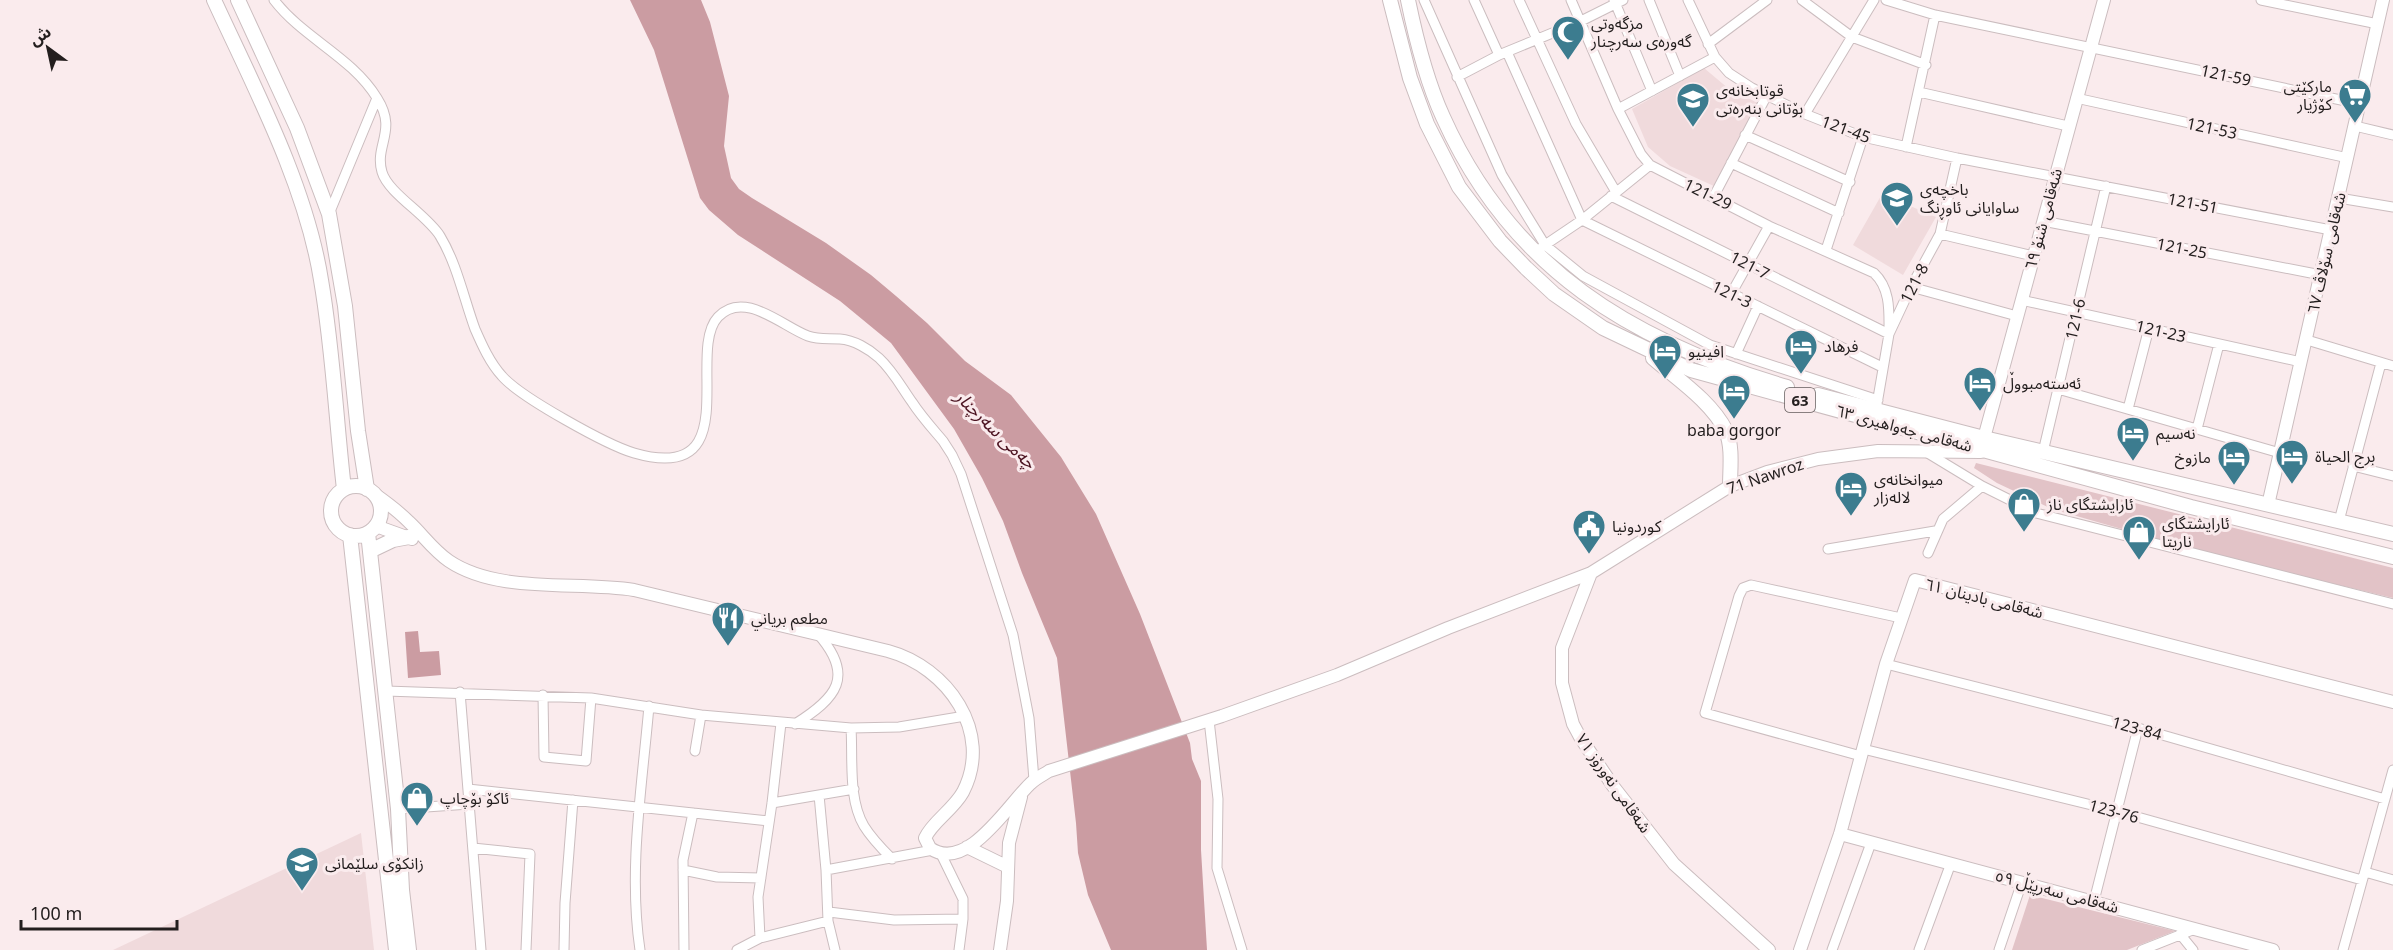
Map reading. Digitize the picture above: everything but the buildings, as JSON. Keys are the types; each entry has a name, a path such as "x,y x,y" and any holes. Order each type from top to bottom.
{"main road":[{"path":"214,0 272,128 310,233 321,280 344,489"},
{"path":"238,0 297,128 328,213 345,306 358,431 370,491"},
{"name":"شەقامی جەواهیری ٦٣","path":"1390,0 1410,78 1427,124 1458,187 1500,241 1554,294 1603,328 1691,370 1935,431 1984,438 2393,534"},
{"name":"شەقامی جەواهیری ٦٣","path":"1408,0 1424,64 1442,116 1464,161 1500,214 1602,306 1655,338 1736,372 1877,405 1935,431 1993,452 2191,507 2393,557"},
{"path":"1643,349 1707,405 1726,431 1730,452 1730,486"},
{"path":"372,529 350,535 336,526 331,510 338,494 344,489 359,486 370,491 378,498 381,512 372,529 370,551 398,808 402,890 409,950"},
{"path":"350,535 396,950"},
{"path":"370,551 393,540 409,537"}],"street":[{"path":"274,0 286,16 358,75 377,98 384,110 387,124 381,160 384,177 430,222 444,242 476,332 495,368 509,384 526,397 617,447 638,454 666,457 684,453 696,444 704,427 708,395 709,347 713,326 721,314 734,308 759,310 790,328 816,338 844,339 870,351 883,363 952,454 961,474 1013,635 1029,718 1034,780"},
{"path":"1424,0 1502,176 1540,248 1583,276 1710,345 1877,405"},
{"path":"1474,0 1503,54 1582,220"},
{"path":"1519,0 1538,37 1576,124 1613,194"},
{"name":"121-29","path":"1571,0 1618,109 1641,154 1650,165 1769,226 1866,269 1880,279 1888,302 1890,334"},
{"path":"1649,0 1680,76"},
{"name":"121-45","path":"1688,0 1715,57 1729,73 1805,114 1863,137 2055,177"},
{"path":"1708,44 1753,5 1767,0"},
{"path":"1802,0 1852,37 1926,65"},
{"path":"1805,114 1874,0"},
{"name":"121-59","path":"1886,0 1935,15 2360,104"},
{"path":"1913,10 1917,0"},
{"name":"شەقامی شنۆ ٦٩","path":"1984,438 2104,0"},
{"path":"2260,0 2378,24"},
{"name":"شەقامی سۆلاڤ ٦٧","path":"2268,505 2383,0"},
{"path":"1457,77 1538,37 1579,22 1617,1 1652,91"},
{"path":"1906,147 1926,65 1935,15"},
{"path":"1618,109 1715,57"},
{"path":"1919,92 2068,126"},
{"path":"1714,196 1767,95"},
{"path":"328,213 377,98"},
{"name":"121-53","path":"2076,98 2348,158"},
{"path":"2355,126 2393,135"},
{"path":"1745,135 1850,182"},
{"path":"1826,250 1863,137"},
{"name":"121-8","path":"1877,405 1882,367 1890,334 1911,287 1940,234 1957,158"},
{"path":"1731,163 1839,213"},
{"path":"1540,248 1582,220 1650,165"},
{"name":"121-51","path":"2055,177 2331,230"},
{"name":"121-6","path":"2043,452 2106,186"},
{"name":"121-7","path":"1613,194 1747,264 1890,334"},
{"path":"2339,198 2393,207"},
{"name":"121-3","path":"1582,220 1882,367"},
{"name":"121-25","path":"2043,221 2321,275"},
{"path":"1731,294 1769,226"},
{"path":"1940,234 2033,256"},
{"path":"1911,287 2017,316"},
{"name":"121-23","path":"2021,300 2301,362"},
{"path":"1736,354 1758,306"},
{"path":"2128,409 2149,328"},
{"path":"2307,340 2393,366"},
{"path":"2197,429 2219,344"},
{"path":"2338,521 2381,363"},
{"path":"2058,389 2280,453"},
{"name":"71 Nawroz","path":"967,847 983,836 1034,780 1054,769 1206,721 1337,675 1448,628 1591,573 1730,486 1776,469 1818,459 1878,451 1993,452"},
{"path":"1926,452 1982,486 2036,513 2393,604"},
{"path":"2353,466 2393,476"},
{"path":"1928,553 1935,531 1943,519 1982,486"},
{"path":"370,491 407,519 430,546"},
{"path":"372,529 409,537 430,546 463,569 489,578 502,581 596,585 634,590 888,651 909,658 928,669 940,680 965,716 972,741 970,774 956,803 926,835 927,844 937,852 963,899 960,950"},
{"path":"1828,549 1935,531"},
{"name":"شەقامی نەورۆز ٧١","path":"1591,573 1562,648 1562,683 1580,737 1613,786 1674,864 1769,950"},
{"name":"شەقامی بادینان ٦١","path":"1800,950 1840,834 1887,664 1915,580 2393,702"},
{"name":"123-76","path":"1901,618 1751,585 1743,588 1705,713 1862,753 2116,811 2364,876 2393,880"},
{"path":"795,724 817,710 835,687 838,669 836,657 817,633"},
{"name":"123-84","path":"1887,664 2138,728 2385,799"},
{"path":"386,690 591,698 700,716 851,728 898,727 965,716"},
{"path":"460,692 482,950"},
{"path":"543,695 544,757 586,761 591,698"},
{"path":"640,950 635,904 640,807 649,706"},
{"path":"695,751 700,716"},
{"path":"1206,721 1218,799 1217,868 1242,950"},
{"path":"760,938 758,897 770,821 781,723"},
{"path":"851,728 854,789 863,825 892,859"},
{"path":"2094,902 2138,728"},
{"path":"2343,950 2392,777"},
{"path":"468,789 770,821"},
{"path":"772,803 854,789"},
{"path":"1000,950 1007,902 1011,833 1022,793"},
{"path":"819,795 828,916 835,950"},
{"path":"564,950 565,903 573,800"},
{"path":"398,808 470,804"},
{"path":"684,950 683,860 693,813"},
{"name":"شەقامی سەرپێڵ ٥٩","path":"1840,834 2273,950"},
{"path":"1832,950 1871,843"},
{"path":"826,870 937,852 954,853 967,847 1008,867"},
{"path":"473,848 530,854 525,950"},
{"path":"1919,950 1951,862"},
{"path":"683,870 717,877 761,878"},
{"path":"1999,950 2022,882"},
{"path":"737,950 760,938 828,916 894,920 963,919"},
{"path":"2142,950 2195,929"},
{"path":"2180,934 2193,950"}],"shaded area":[{"name":"قوتابخانەی بۆتانی بنەرەتی","path":"1704,68 1729,89 1758,103 1716,187 1670,166 1648,147 1632,109"},
{"name":"باخچەی ساوایانی ئاوڕنگ","path":"1882,194 1936,217 1903,275 1853,245"},
{"path":"1976,463 2393,568 2393,598 2202,552 2052,509 1997,483 1974,468"},
{"name":"زانکۆی سلێمانی","path":"361,833 374,950 113,950"},
{"path":"2030,895 2175,931 2127,950 2012,950"}],"water":[{"name":"چەمی سەرچنار","path":"630,0 701,0 710,22 729,96 724,146 731,178 739,189 826,243 871,275 927,323 965,361 1011,395 1061,457 1096,514 1140,614 1190,743 1192,759 1201,781 1201,850 1207,950 1111,950 1088,895 1078,853 1057,658 1003,521 982,478 954,429 891,343 840,301 738,235 709,210 700,198 654,50"},
{"path":"418,631 420,652 439,651 441,675 408,678 405,632"}],"place":[{"name":"مزگەوتی گەورەی سەرچنار","path":"1568,61"},
{"name":"مارکێتی کۆژیار","path":"2355,124"},
{"name":"قوتابخانەی بۆتانی بنەرەتی","path":"1693,128"},
{"name":"باخچەی ساوایانی ئاوڕنگ","path":"1897,227"},
{"name":"فرهاد","path":"1801,375"},
{"name":"افينيو","path":"1665,380"},
{"name":"ئەستەمبووڵ","path":"1980,412"},
{"name":"baba gorgor","path":"1734,420"},
{"name":"نەسیم","path":"2133,462"},
{"name":"برج الحياة","path":"2292,485"},
{"name":"مازوخ","path":"2234,486"},
{"name":"میوانخانەی لالەزار","path":"1851,517"},
{"name":"ئارایشتگای ناز","path":"2024,533"},
{"name":"كوردونيا","path":"1589,555"},
{"name":"ئارایشتگای ناریتا","path":"2139,561"},
{"name":"مطعم برياني","path":"728,647"},
{"name":"ئاکۆ بۆچاپ","path":"417,827"},
{"name":"زانکۆی سلێمانی","path":"302,892"}]}
